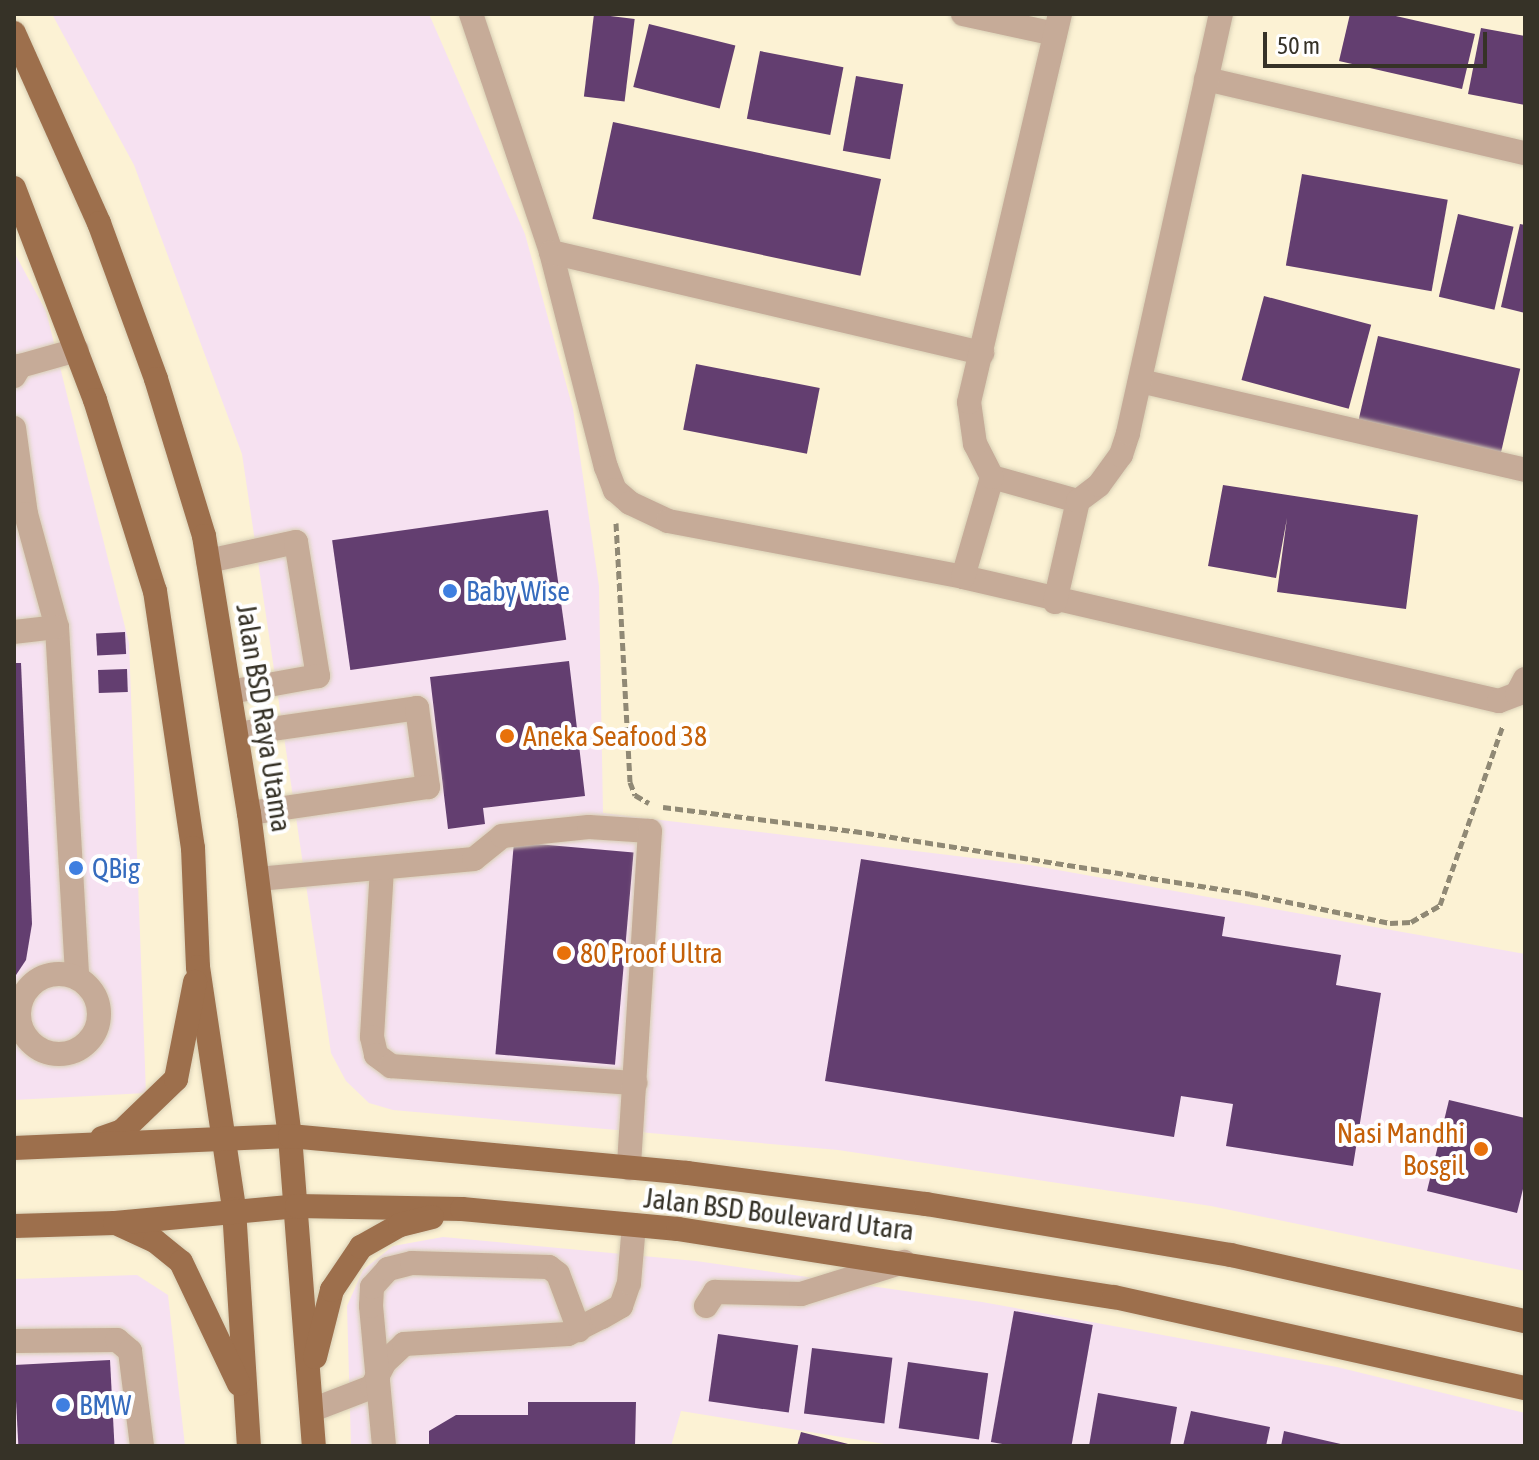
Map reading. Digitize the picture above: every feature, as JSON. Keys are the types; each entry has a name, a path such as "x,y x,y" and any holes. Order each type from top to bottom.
{"main road":[{"name":"Jalan BSD Raya Utama","path":"14,33 99,223 130,308 208,561 249,813 290,1136 314,1446"},
{"path":"14,188 77,350 155,591 193,848 198,967 226,1137 234,1209 249,1446"},
{"path":"89,1144 122,1131 176,1079 198,967"},
{"name":"Jalan BSD Boulevard Utara","path":"14,1148 290,1136 629,1168 926,1204 1231,1255 1525,1321"},
{"name":"Jalan BSD Boulevard Utara","path":"14,1226 115,1223 234,1209 297,1206 462,1209 634,1225 907,1261 1176,1309 1525,1388"},
{"path":"310,1374 332,1290 361,1247 400,1225 462,1209"},
{"path":"115,1223 155,1241 181,1262 245,1397"}],"street":[{"path":"471,14 551,252 585,395 615,490 668,521 963,577 1055,602 1499,701 1518,689"},
{"path":"963,14 1058,24 968,415 975,444 992,477 963,577"},
{"path":"1055,602 1078,501 1099,485 1121,455 1221,14"},
{"path":"1206,79 1525,153"},
{"path":"551,252 982,353"},
{"path":"14,376 20,366 77,350"},
{"path":"1140,381 1525,470"},
{"path":"14,428 20,510 57,627 77,977"},
{"path":"992,477 1078,501"},
{"path":"208,561 296,542 318,676 230,692"},
{"path":"14,632 57,627"},
{"path":"237,734 417,708 428,787 249,813"},
{"path":"258,879 474,859 502,836 589,827 650,831 629,1168"},
{"path":"382,868 372,1037 376,1055 391,1066 635,1083"},
{"path":"51,974 77,977 95,995 98,1007 100,1020 89,1043 67,1055 41,1051 18,1034 18,1009 29,986 51,974"},
{"path":"312,1410 364,1392 393,1352 421,1340 579,1330 621,1306 629,1283 634,1225"},
{"path":"706,1306 715,1292 801,1294 907,1261"},
{"path":"384,1446 372,1287 388,1269 412,1263 549,1267 558,1274 579,1330"},
{"path":"14,1341 117,1340 130,1351 142,1446"}],"path":[{"path":"615,490 630,782 635,795 653,805 854,831 1250,894 1390,923 1411,922 1440,905 1518,689"}],"shaded area":[{"path":"52,14 429,14 525,234 573,409 599,586 603,813 1030,865 1525,954 1525,1271 1211,1206 838,1150 393,1110 369,1103 346,1081 331,1053 242,454 134,165"},
{"name":"QBig","path":"14,252 46,311 129,643 146,1093 14,1100"},
{"path":"443,1237 696,1261 982,1302 1337,1367 1525,1413 1525,1446 897,1446 681,1411 671,1446 351,1446 347,1306 363,1270 393,1246"},
{"path":"137,1275 168,1295 185,1446 14,1446 14,1279"}],"building":[{"path":"594,14 635,19 625,101 584,96"},
{"path":"1350,14 1387,14 1475,34 1462,89 1339,61"},
{"path":"649,24 735,46 720,109 633,87"},
{"path":"1481,28 1525,36 1525,105 1468,94"},
{"path":"760,51 843,67 830,135 747,119"},
{"path":"856,76 903,84 890,159 843,151"},
{"path":"613,122 881,179 860,276 592,219"},
{"path":"1302,174 1448,200 1432,291 1286,266"},
{"path":"1458,214 1514,227 1494,310 1439,297"},
{"path":"1520,224 1525,225 1525,313 1501,307"},
{"path":"1264,296 1371,325 1349,409 1241,380"},
{"path":"1378,336 1520,369 1499,461 1357,429"},
{"path":"696,364 820,388 807,454 683,430"},
{"path":"1223,485 1418,515 1406,609 1277,592 1287,518 1276,578 1208,566"},
{"name":"Baby Wise","path":"548,510 566,640 350,670 332,540"},
{"path":"125,632 126,654 97,655 96,634"},
{"name":"Aneka Seafood 38","path":"569,661 585,796 483,808 485,824 448,829 430,677"},
{"path":"14,663 21,663 32,924 26,960 14,978"},
{"path":"127,669 128,692 99,693 98,670"},
{"name":"80 Proof Ultra","path":"514,842 634,852 615,1065 495,1054"},
{"path":"861,859 1225,917 1222,936 1341,955 1336,985 1381,993 1353,1166 1226,1146 1233,1104 1181,1096 1174,1137 825,1081"},
{"name":"Nasi Mandhi Bosgil","path":"1449,1100 1525,1118 1525,1181 1517,1213 1427,1191"},
{"path":"1014,1311 1093,1325 1071,1446 1014,1446 991,1442"},
{"path":"718,1334 798,1345 789,1413 709,1401"},
{"path":"812,1348 892,1358 884,1423 804,1414"},
{"name":"BMW","path":"110,1360 115,1446 18,1446 14,1365"},
{"path":"908,1362 988,1373 979,1440 899,1428"},
{"path":"1098,1393 1177,1407 1170,1446 1089,1446"},
{"path":"528,1402 636,1402 635,1446 429,1446 429,1431 456,1415 528,1415"},
{"path":"1191,1411 1270,1427 1266,1446 1183,1446"},
{"path":"1284,1431 1345,1445 1345,1446 1281,1446"},
{"path":"801,1432 852,1445 852,1446 797,1446"}],"place":[{"name":"Baby Wise","path":"450,591"},
{"name":"Aneka Seafood 38","path":"507,736"},
{"name":"QBig","path":"76,868"},
{"name":"80 Proof Ultra","path":"564,953"},
{"name":"Nasi Mandhi Bosgil","path":"1481,1149"},
{"name":"BMW","path":"63,1405"}]}
